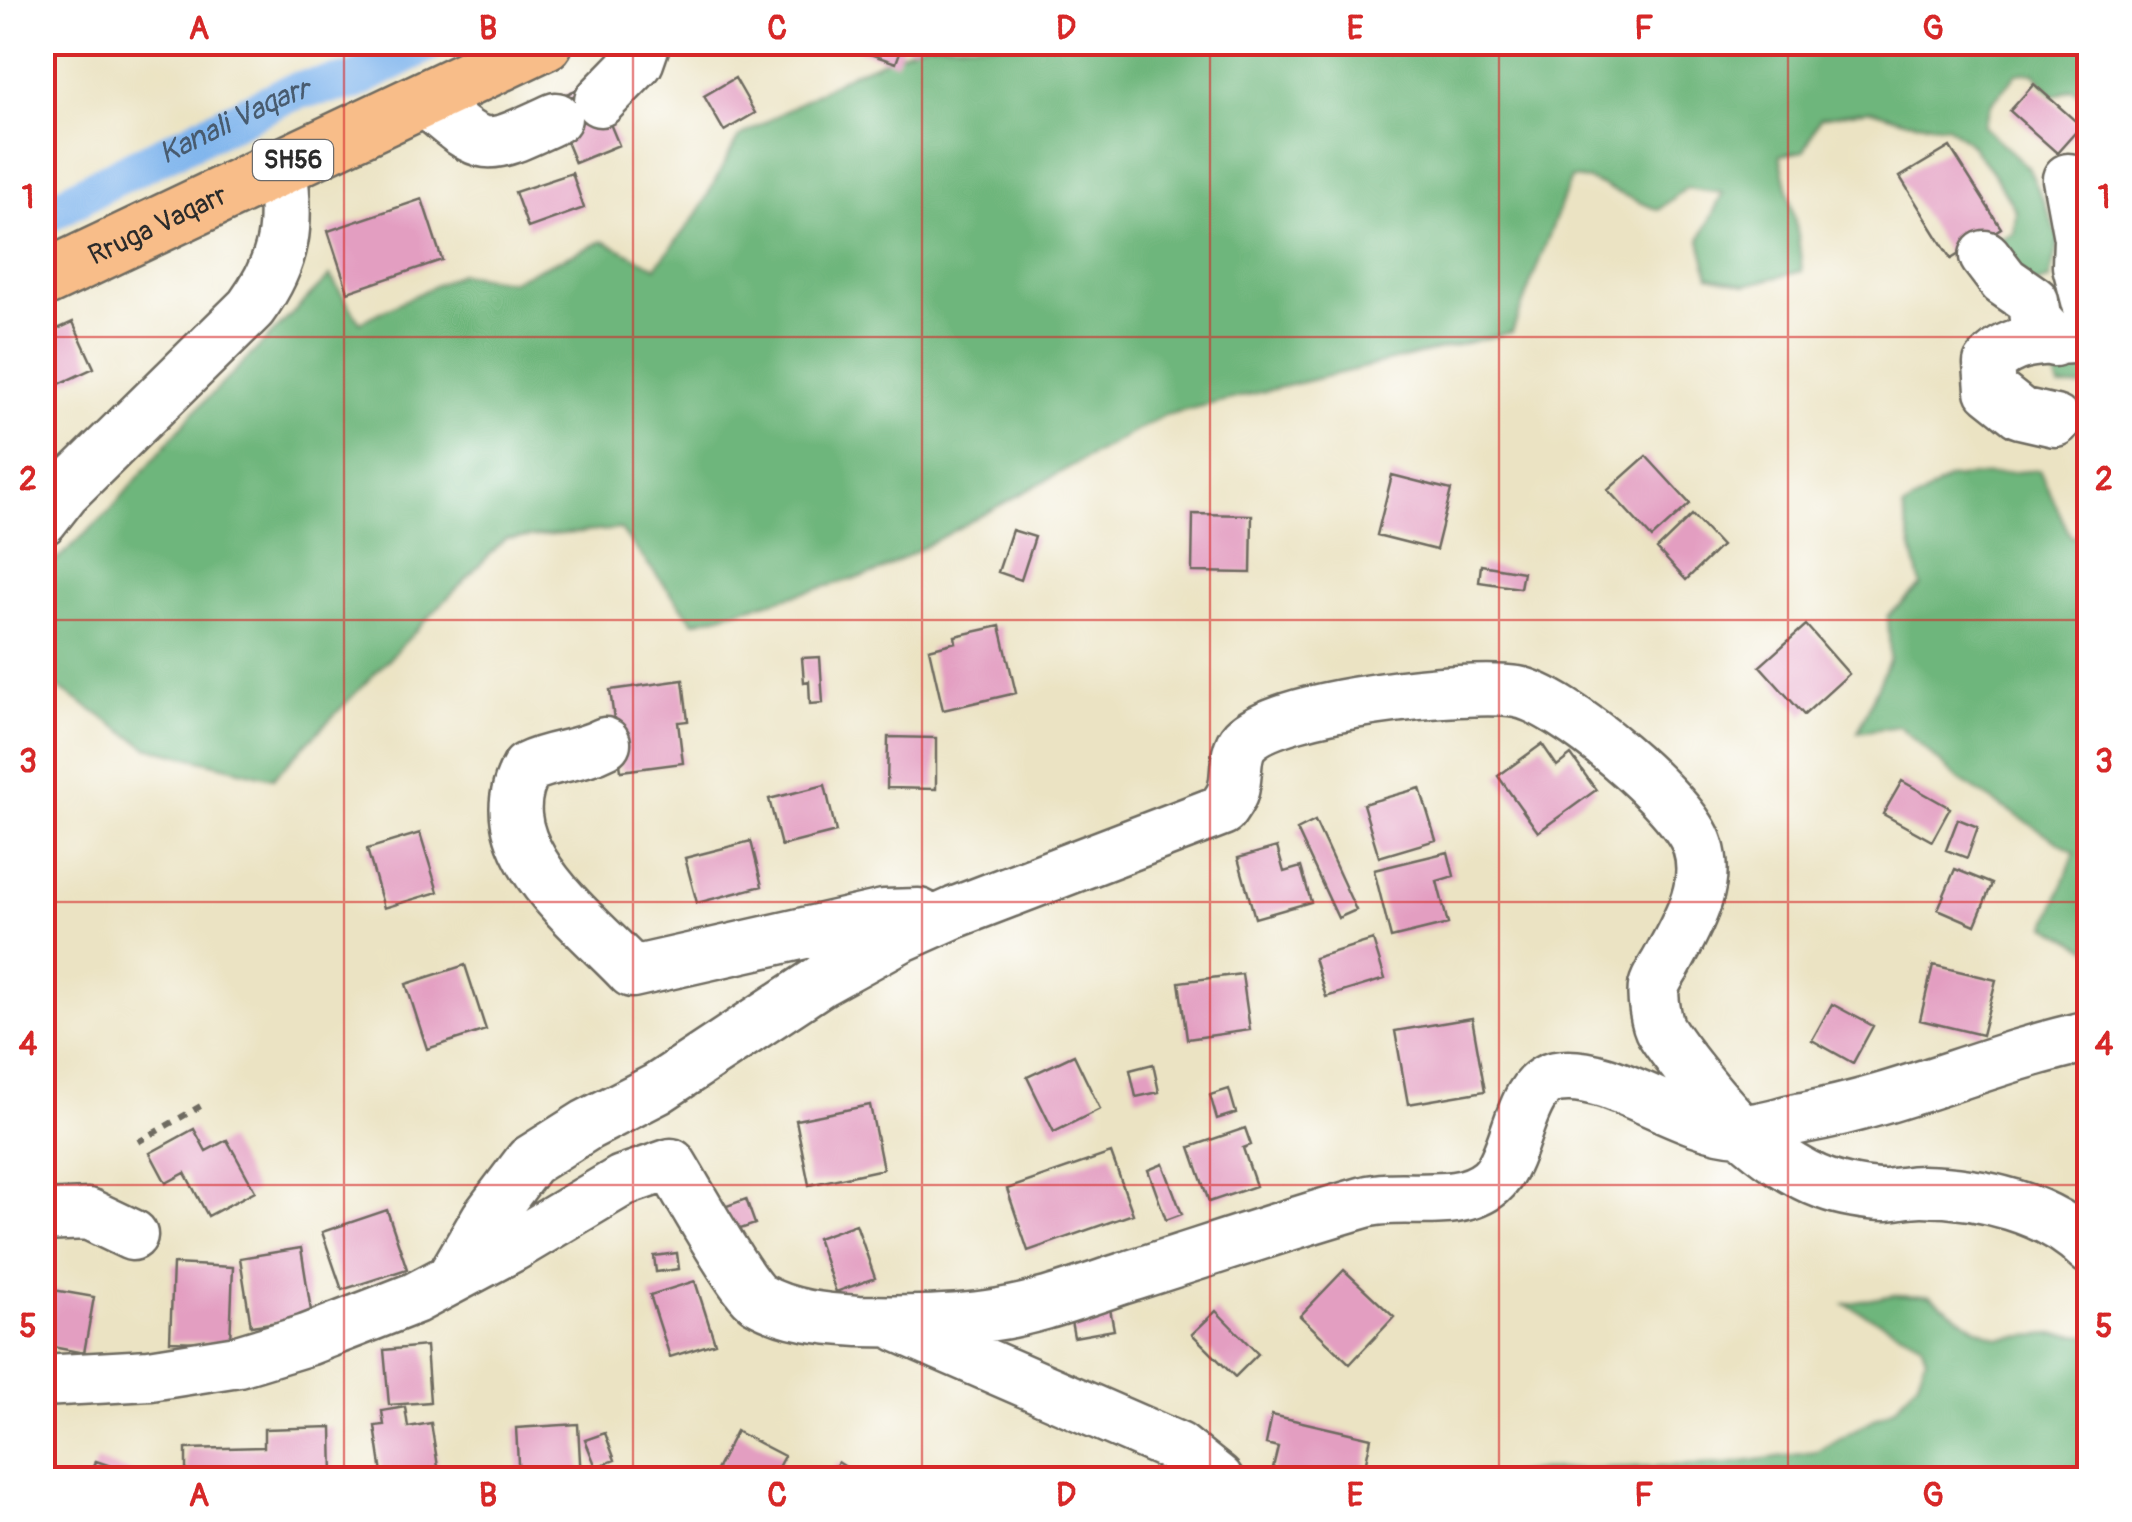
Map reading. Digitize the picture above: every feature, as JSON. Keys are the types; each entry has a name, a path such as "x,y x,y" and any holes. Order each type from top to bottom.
{"main road":[{"name":"Rruga Vaqarr","path":"42,280 545,42"}],"street":[{"path":"423,99 472,140 488,144 506,141 578,109 638,62 645,42"},
{"path":"42,520 64,492 250,308 270,282 286,232 281,165"},
{"path":"2068,179 2079,238 2078,330"},
{"path":"1985,256 2004,281 2032,301 2035,319 2078,330"},
{"path":"2055,421 2020,412 1991,390 1989,364 2002,348 2078,330"},
{"path":"452,1279 488,1218 530,1160 656,1089 822,980 898,938 1222,810 1233,795 1236,762 1244,741 1269,726 1307,712 1354,702 1518,692 1576,721 1633,767 1677,814 1698,846 1701,891 1654,987 1659,1028 1742,1130 1784,1161 1825,1184 1881,1195 1920,1191 1975,1196 2057,1223 2090,1249"},
{"path":"605,743 580,756 563,756 527,768 516,806 531,864 562,904 632,972 884,915 956,912"},
{"path":"42,1381 150,1375 238,1361 307,1340 416,1298 622,1181 670,1164 753,1297 816,1319 889,1322 989,1316 1057,1300 1371,1200 1462,1195 1491,1182 1510,1151 1532,1093 1551,1077 1597,1080 1632,1092 1663,1109 1742,1130 1878,1102 2044,1046 2090,1036"},
{"path":"42,1216 88,1214 132,1235"},
{"path":"889,1322 1178,1448 1218,1480"}],"path":[{"path":"138,1142 206,1103"}],"green space":[{"path":"925,43 2089,43 2089,104 2073,89 2054,96 2034,73 2017,73 1991,104 1983,126 2028,167 2048,211 2059,239 2049,280 2031,285 1996,241 2014,233 2016,211 1970,144 1947,126 1907,121 1871,110 1820,118 1804,151 1780,155 1802,271 1745,285 1709,276 1700,240 1723,193 1686,188 1658,210 1589,180 1571,178 1512,332 1165,415 876,573 694,622 620,529 505,539 273,778 147,747 43,677 42,584 47,569 108,513 193,413 330,276 360,322 459,274 511,281 603,241 656,267 698,213 738,138 850,74"},
{"path":"2089,361 2089,387 2059,387 2053,369"},
{"path":"2039,470 2071,537 2089,534 2089,949 2047,926 2075,852 1961,781 1899,726 1858,732 1890,658 1888,616 1921,586 1903,509 1949,478"},
{"path":"1894,1295 1930,1296 1975,1328 1999,1338 2089,1336 2089,1479 1482,1479 1540,1470 1727,1464 1815,1452 1896,1407 1918,1380 1926,1357 1921,1342 1845,1304"}],"building":[{"path":"861,42 917,42 915,49 903,44 896,63 858,50"},
{"path":"735,78 755,113 724,131 704,96"},
{"path":"593,83 619,145 575,163 549,101"},
{"path":"2034,84 2081,126 2057,153 2010,111"},
{"path":"1950,147 2001,228 1951,259 1900,177"},
{"path":"572,173 584,208 528,228 515,192"},
{"path":"422,199 442,260 348,292 328,231"},
{"path":"73,322 94,368 42,392 42,336"},
{"path":"1646,456 1690,504 1652,538 1608,490"},
{"path":"1392,475 1451,490 1436,550 1377,535"},
{"path":"1193,514 1252,515 1251,573 1192,572"},
{"path":"1692,515 1721,546 1686,580 1657,549"},
{"path":"1012,530 1035,537 1021,580 998,572"},
{"path":"1481,565 1523,572 1520,588 1479,582"},
{"path":"1806,625 1849,674 1804,715 1760,666"},
{"path":"1000,626 1016,693 943,710 929,649 956,642 955,636"},
{"path":"820,657 823,703 810,704 802,658"},
{"path":"683,680 688,721 678,722 683,763 621,771 610,690"},
{"path":"888,737 936,738 936,789 887,788"},
{"path":"1542,744 1557,766 1571,755 1596,790 1538,832 1498,776"},
{"path":"1902,781 1950,808 1932,841 1883,814"},
{"path":"825,785 836,832 781,846 769,799"},
{"path":"1420,788 1436,840 1379,857 1363,804"},
{"path":"1958,819 1978,827 1967,858 1946,850"},
{"path":"1315,821 1356,910 1338,918 1297,830"},
{"path":"420,833 438,892 384,908 367,849"},
{"path":"751,841 762,886 697,903 685,858"},
{"path":"1277,847 1284,872 1301,867 1311,902 1255,918 1238,858"},
{"path":"1448,852 1454,876 1437,881 1448,924 1391,938 1374,870"},
{"path":"1955,869 1992,884 1975,925 1938,909"},
{"path":"1373,940 1385,979 1326,997 1314,958"},
{"path":"465,965 486,1030 427,1049 406,984"},
{"path":"1933,965 1996,980 1982,1035 1920,1020"},
{"path":"1242,974 1250,1030 1187,1039 1179,982"},
{"path":"1832,1004 1873,1026 1853,1063 1812,1040"},
{"path":"1472,1018 1485,1091 1408,1104 1395,1031"},
{"path":"1074,1055 1100,1109 1054,1132 1027,1077"},
{"path":"1153,1064 1159,1092 1136,1097 1130,1070"},
{"path":"1229,1089 1236,1113 1217,1119 1210,1095"},
{"path":"870,1105 883,1169 809,1185 796,1120"},
{"path":"1245,1128 1251,1145 1243,1148 1256,1186 1209,1202 1190,1147"},
{"path":"194,1129 206,1151 227,1140 255,1191 208,1216 185,1173 166,1183 150,1153"},
{"path":"1111,1153 1133,1214 1028,1251 1007,1189"},
{"path":"1163,1164 1182,1214 1166,1220 1148,1170"},
{"path":"746,1199 755,1224 732,1232 724,1207"},
{"path":"387,1210 407,1269 342,1290 322,1232"},
{"path":"856,1224 875,1278 836,1292 817,1238"},
{"path":"301,1248 312,1317 251,1326 240,1258"},
{"path":"677,1253 679,1269 656,1272 654,1256"},
{"path":"173,1264 233,1267 230,1343 170,1341"},
{"path":"1344,1270 1394,1317 1350,1364 1300,1316"},
{"path":"695,1281 715,1343 670,1357 650,1295"},
{"path":"42,1288 94,1297 84,1353 42,1345"},
{"path":"1108,1298 1114,1330 1074,1337 1068,1305"},
{"path":"1216,1311 1258,1354 1235,1377 1192,1334"},
{"path":"426,1346 430,1402 389,1405 384,1350"},
{"path":"405,1407 408,1427 431,1423 439,1473 383,1480 375,1426 384,1425 382,1411"},
{"path":"1272,1415 1371,1438 1362,1480 1270,1480 1278,1447 1266,1444"},
{"path":"578,1424 581,1480 519,1480 516,1428"},
{"path":"332,1427 333,1480 186,1480 186,1449 264,1447 264,1429"},
{"path":"736,1431 784,1456 771,1480 711,1480"},
{"path":"605,1433 615,1460 596,1467 585,1440"},
{"path":"96,1461 132,1473 130,1480 90,1480"},
{"path":"838,1462 866,1480 826,1480"}],"waterway":[{"name":"Kanali Vaqarr","path":"42,217 281,97 354,81 430,42"}]}
